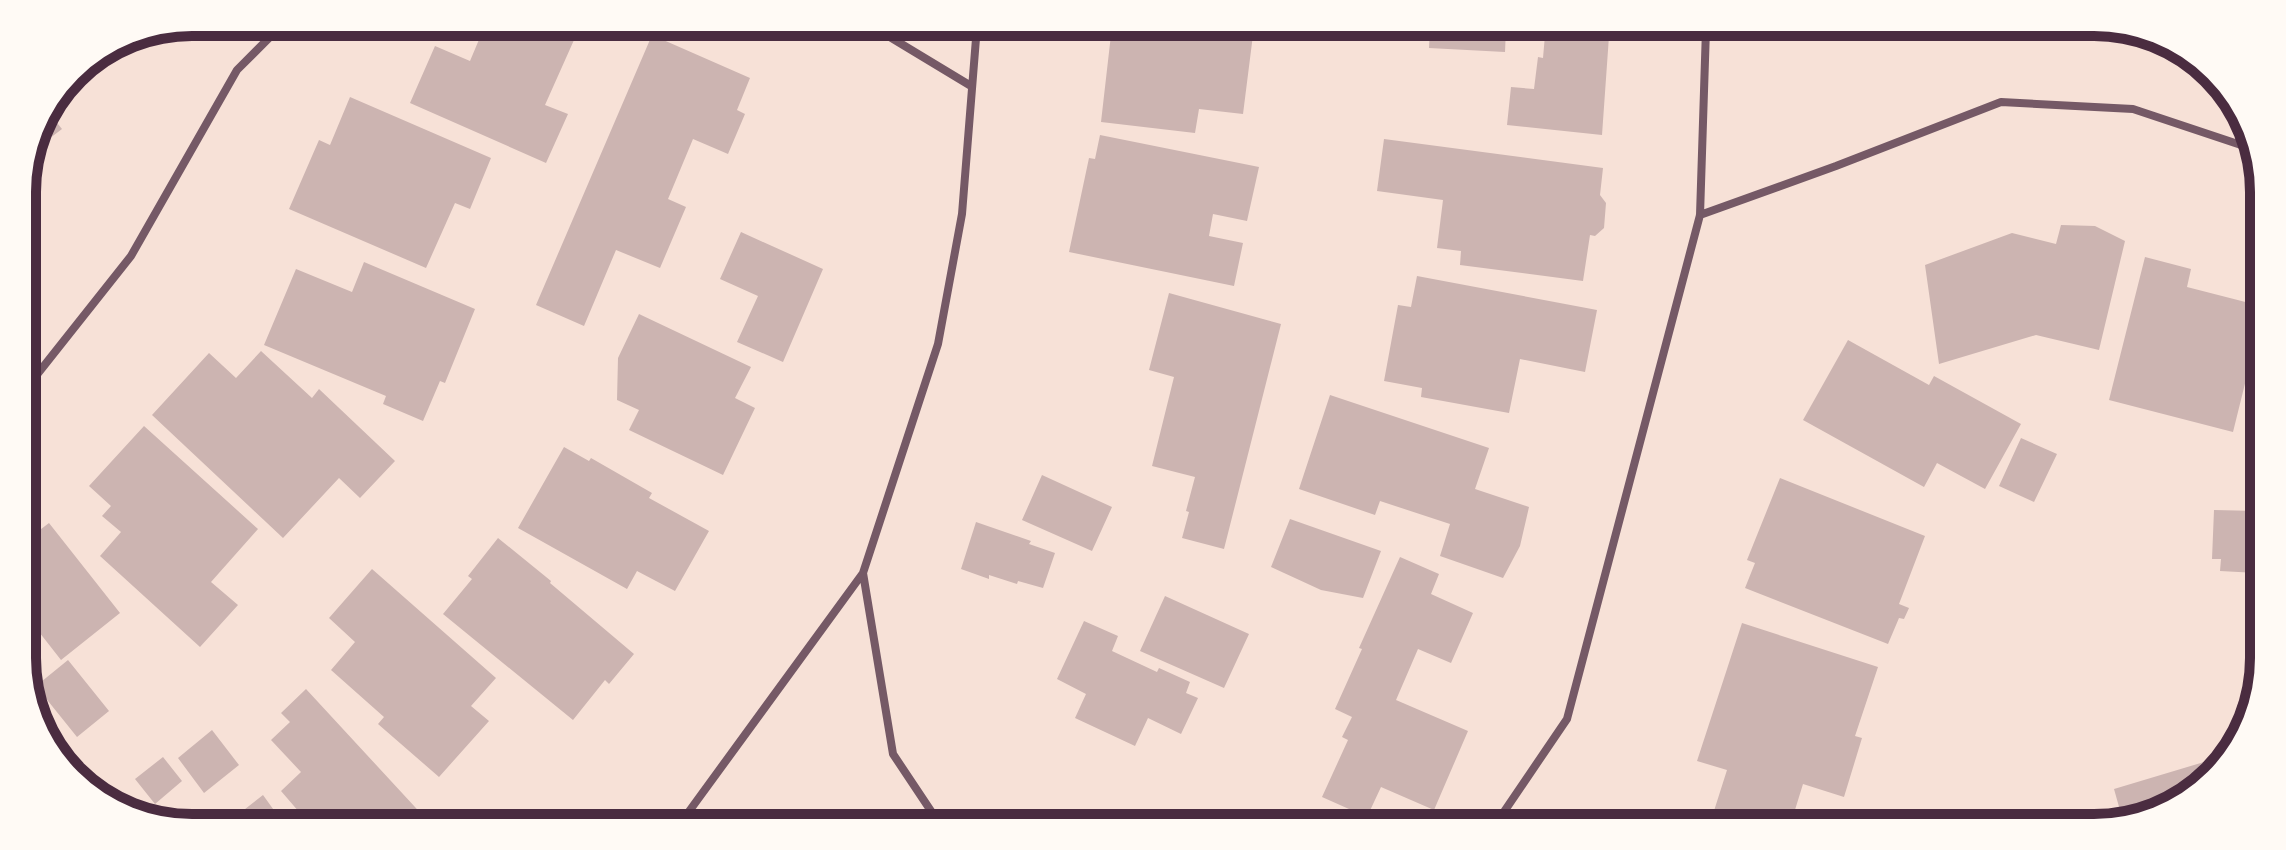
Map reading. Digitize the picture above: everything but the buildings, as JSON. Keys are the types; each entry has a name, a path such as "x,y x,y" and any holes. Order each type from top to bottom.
{"street":[{"path":"36,376 131,256 237,70 271,36"},
{"path":"888,36 971,86"},
{"path":"687,814 863,573 938,344 962,214 976,36"},
{"path":"1502,814 1567,719 1700,215 1706,36"},
{"path":"1700,215 2001,102 2133,109 2243,146"},
{"path":"863,573 893,754 933,814"}]}
